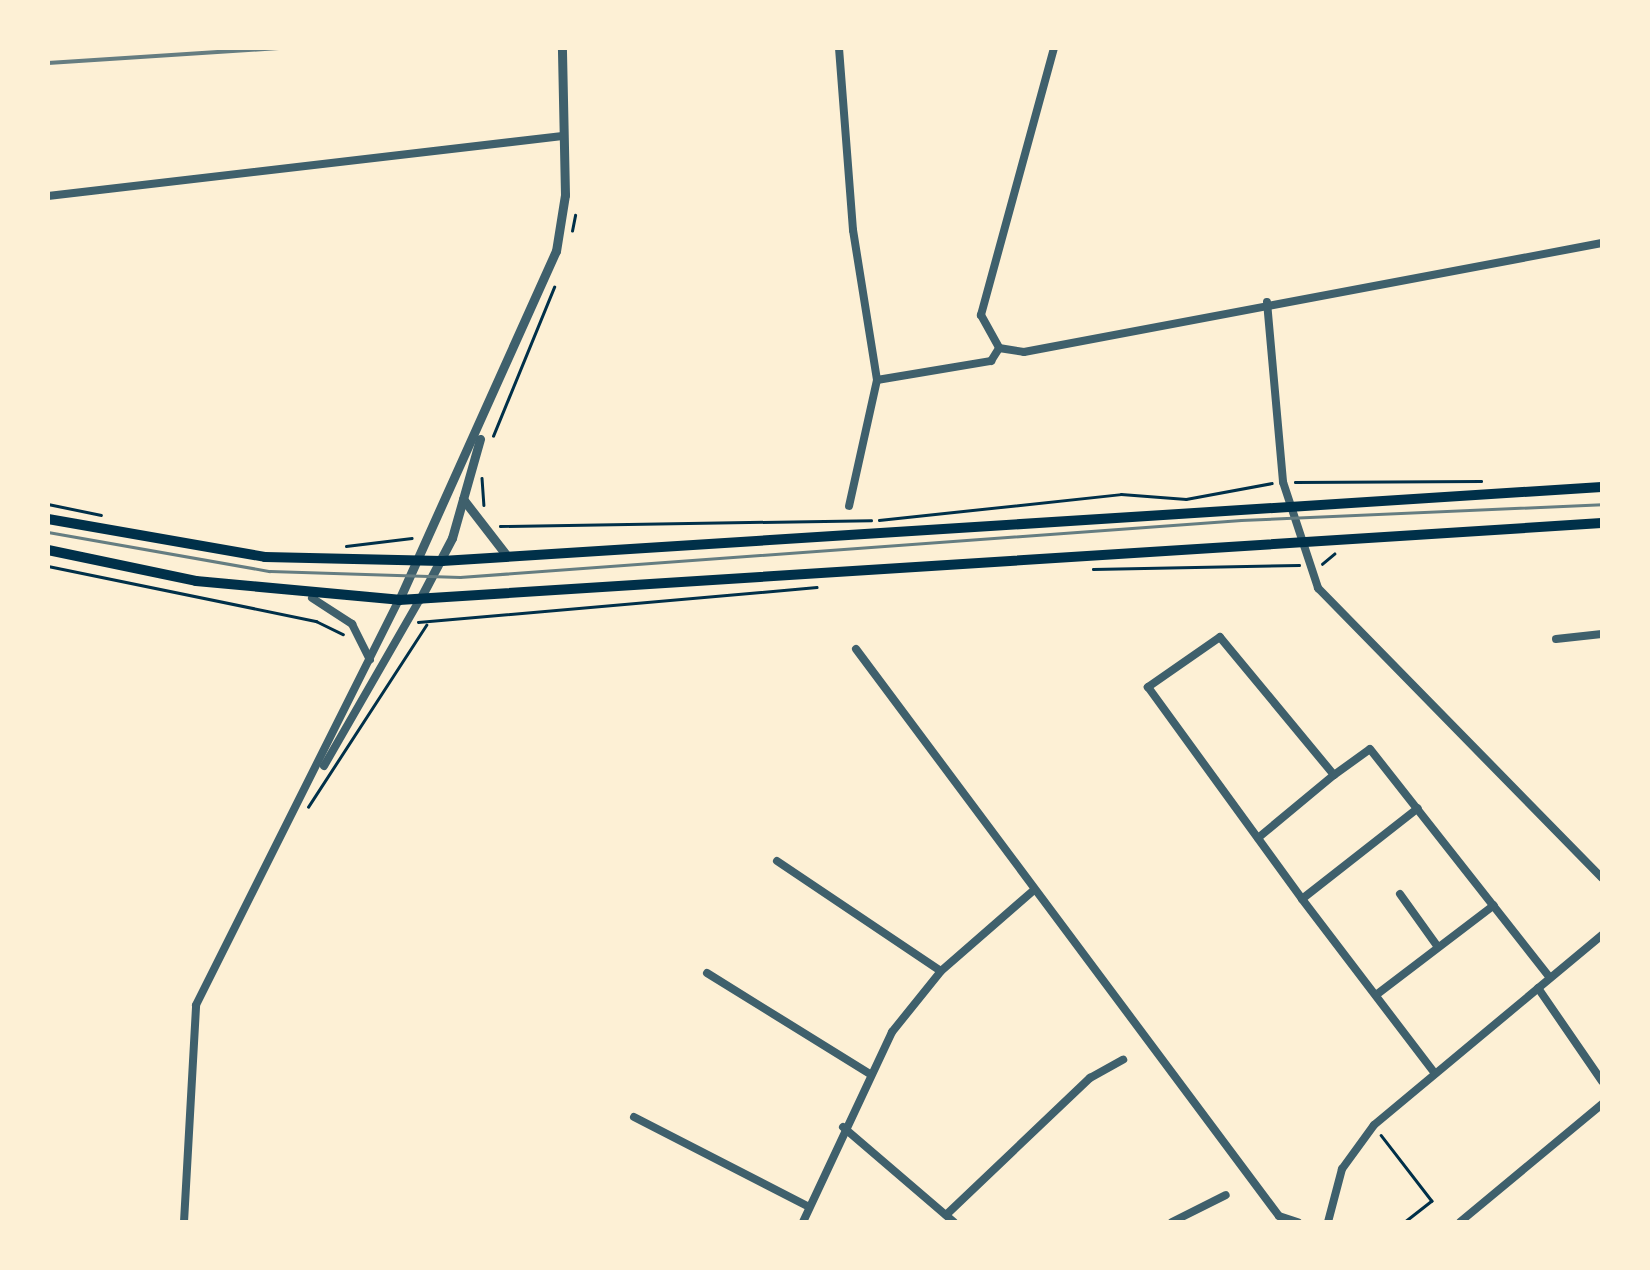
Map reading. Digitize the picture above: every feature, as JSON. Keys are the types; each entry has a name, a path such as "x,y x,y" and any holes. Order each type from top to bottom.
{"main road":[{"path":"48,519 228,552 442,561 1290,503 1602,487"},
{"path":"48,550 312,598 399,600 839,568 1602,523"}],"street":[{"path":"184,1222 196,1005 418,561 487,414 556,251 563,136 562,48"},
{"path":"839,48 853,230 878,380 849,506"},
{"path":"999,348 981,314 1054,48"},
{"path":"48,196 563,136"},
{"path":"999,348 1024,352 1267,302 1602,243"},
{"path":"1267,302 1290,503 1300,542 1341,620 1602,878"},
{"path":"878,380 991,361 999,348"},
{"path":"309,785 442,561 487,414"},
{"path":"463,499 507,556"},
{"path":"312,598 352,624 370,660"},
{"path":"1556,639 1602,634"},
{"path":"1334,776 1220,637 1148,687 1434,1072"},
{"path":"856,649 1279,1216 1298,1222"},
{"path":"1258,838 1370,749 1550,978"},
{"path":"1302,899 1418,808"},
{"path":"776,861 941,971"},
{"path":"804,1222 843,1127 870,1074 941,971 1034,890"},
{"path":"1400,894 1438,947"},
{"path":"1376,994 1494,905"},
{"path":"1328,1222 1342,1168 1374,1125 1602,935"},
{"path":"708,974 870,1074"},
{"path":"1538,988 1602,1081"},
{"path":"946,1215 1076,1090 1123,1060"},
{"path":"1460,1222 1602,1104"},
{"path":"634,1117 808,1207"},
{"path":"843,1127 954,1222"},
{"path":"1172,1222 1226,1195"}],"path":[{"path":"1341,480 1495,480"},
{"path":"491,519 523,531 870,520 1122,494 1186,499 1227,486"},
{"path":"48,504 104,516"},
{"path":"329,549 366,543"},
{"path":"1328,564 1343,548"},
{"path":"48,566 316,620 345,635"},
{"path":"1084,568 1279,566"},
{"path":"300,822 426,624 552,604 796,594 833,582"},
{"path":"1374,1125 1432,1202 1405,1222"}],"tram line":[{"path":"48,532 270,571 460,577 1241,520 1602,504"}],"railway":[{"path":"48,63 283,48"}]}
